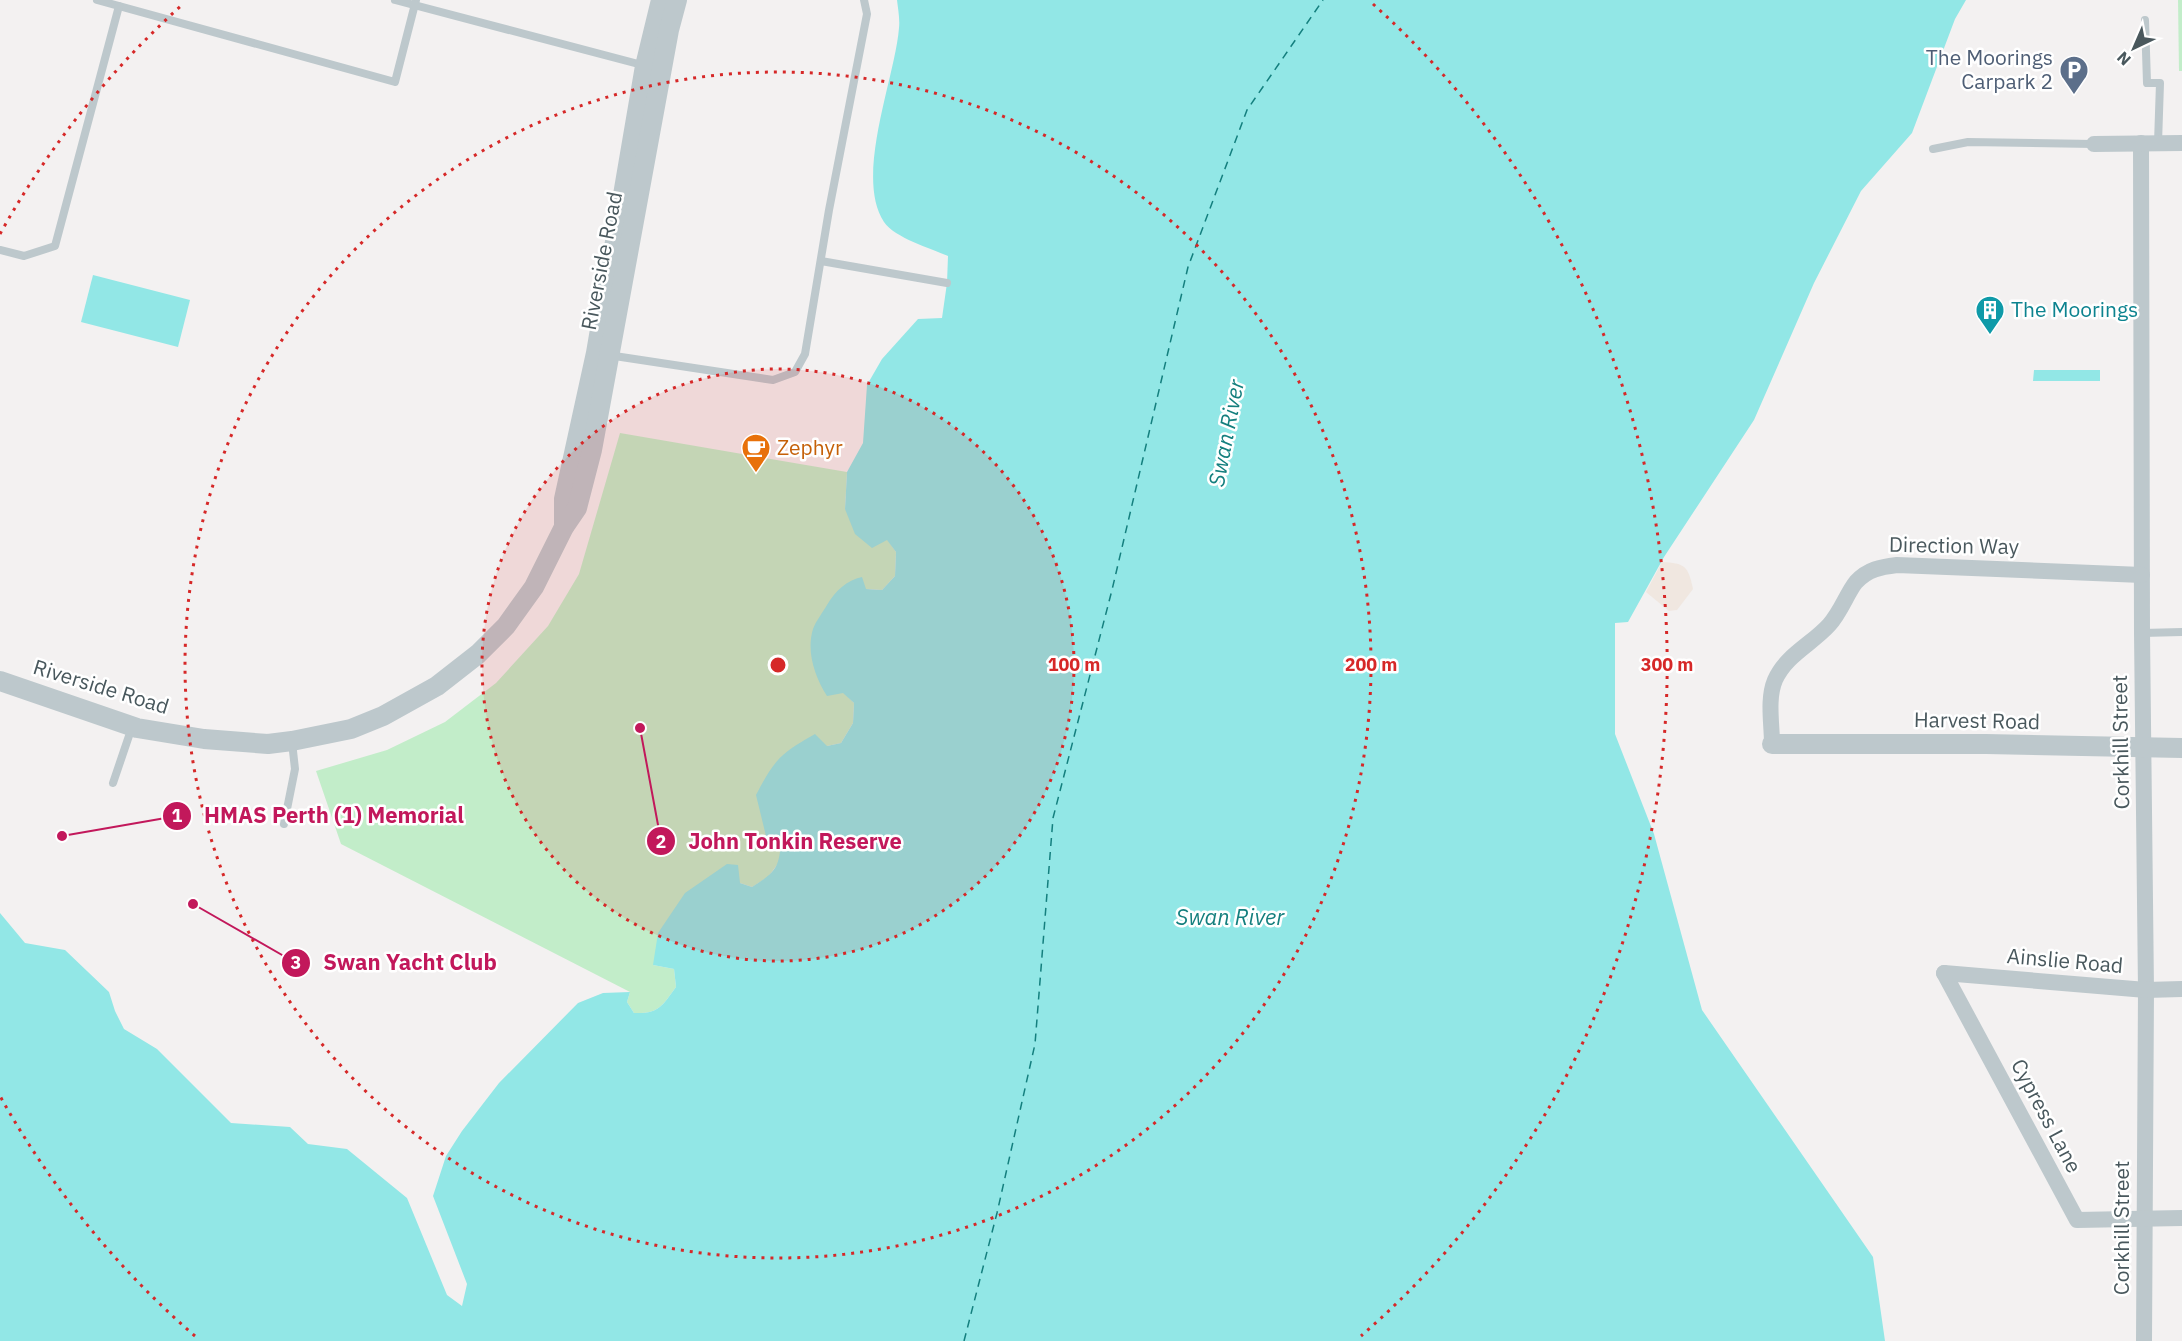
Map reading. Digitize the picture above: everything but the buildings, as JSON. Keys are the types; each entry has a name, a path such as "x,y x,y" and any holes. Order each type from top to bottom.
{"street":[{"name":"Riverside Road","path":"0,681 132,726 204,739 268,744 351,729 383,716 419,697 454,674 506,626 534,587 564,527 564,499 602,354 653,68 660,0"},
{"name":"Riverside Road","path":"653,68 669,30 677,0"},
{"name":"Corkhill Street","path":"2144,1341 2146,990 2142,575 2150,143"},
{"path":"2094,144 2182,143"},
{"name":"Direction Way","path":"1772,744 1771,699 1774,682 1780,670 1803,646 1828,626 1844,605 1856,582 1876,568 1897,565 2142,575"},
{"name":"Harvest Road","path":"1772,744 1986,744 2182,748"},
{"name":"Ainslie Road","path":"1944,973 2146,990 2182,989"},
{"name":"Cypress Lane","path":"1944,973 2077,1220 2144,1219"},
{"path":"2144,1219 2182,1218"}],"lane":[{"path":"97,0 395,82 416,3"},
{"path":"394,0 416,3 653,68"},
{"path":"602,354 773,380 795,372 805,354 867,15 864,0"},
{"path":"0,250 24,256 55,246 119,6"},
{"path":"2145,20 2146,82 2160,83 2150,143"},
{"path":"1933,149 1968,142 2094,144"},
{"path":"821,261 948,284"},
{"path":"2142,633 2182,632"},
{"path":"113,783 132,726"},
{"path":"284,824 295,769 292,741"}],"green space":[{"path":"2178,0 2182,0 2182,71 2179,71"},
{"path":"620,433 847,472 845,509 887,539 896,552 895,576 882,590 866,589 843,692 854,703 853,723 841,743 827,746 781,838 780,861 768,877 752,887 740,883 653,965 674,969 676,987 659,1008 642,1013 634,1013 627,1002 630,992 341,844 316,771 387,750 445,722 496,683 548,626 579,574"}],"sand":[{"path":"1662,562 1681,565 1687,571 1691,581 1693,589 1677,610 1669,611 1646,592"}],"water":[{"name":"Swan River","path":"897,0 1966,0 1955,19 1912,133 1861,191 1814,283 1754,420 1664,557 1628,622 1615,623 1615,734 1654,834 1702,1010 1873,1257 1885,1341 0,1341 0,913 25,943 65,950 109,992 124,1029 157,1049 231,1123 290,1127 308,1144 347,1149 407,1198 447,1295 462,1306 467,1284 433,1196 446,1156 462,1131 499,1083 578,1003 603,993 630,992 627,1002 634,1013 649,1012 663,1004 676,987 674,969 653,965 658,933 685,893 727,864 738,865 740,883 752,887 767,877 775,868 781,838 766,836 756,795 774,765 794,747 815,734 827,746 841,743 853,723 854,703 843,693 827,696 819,681 811,655 813,629 830,600 846,583 862,577 866,589 882,590 895,576 896,552 887,540 872,548 855,534 845,509 847,472 863,443 867,385 882,359 918,319 942,318 947,283 948,256 913,242 889,228 876,203 873,180 875,154 896,49 899,25"},
{"path":"93,275 190,300 178,347 81,322"},
{"path":"2034,370 2100,370 2100,381 2033,381"}],"ferry route":[{"path":"964,1341 997,1213 1035,1044 1053,818 1112,590 1188,267 1247,110 1323,0"}],"place":[{"name":"The Moorings Carpark 2","path":"2074,96"},
{"name":"The Moorings","path":"1990,336"},
{"name":"Zephyr","path":"756,474"},
{"name":"John Tonkin Reserve","path":"640,728"},
{"name":"HMAS Perth (1) Memorial","path":"62,836"},
{"name":"Swan Yacht Club","path":"193,904"}]}
